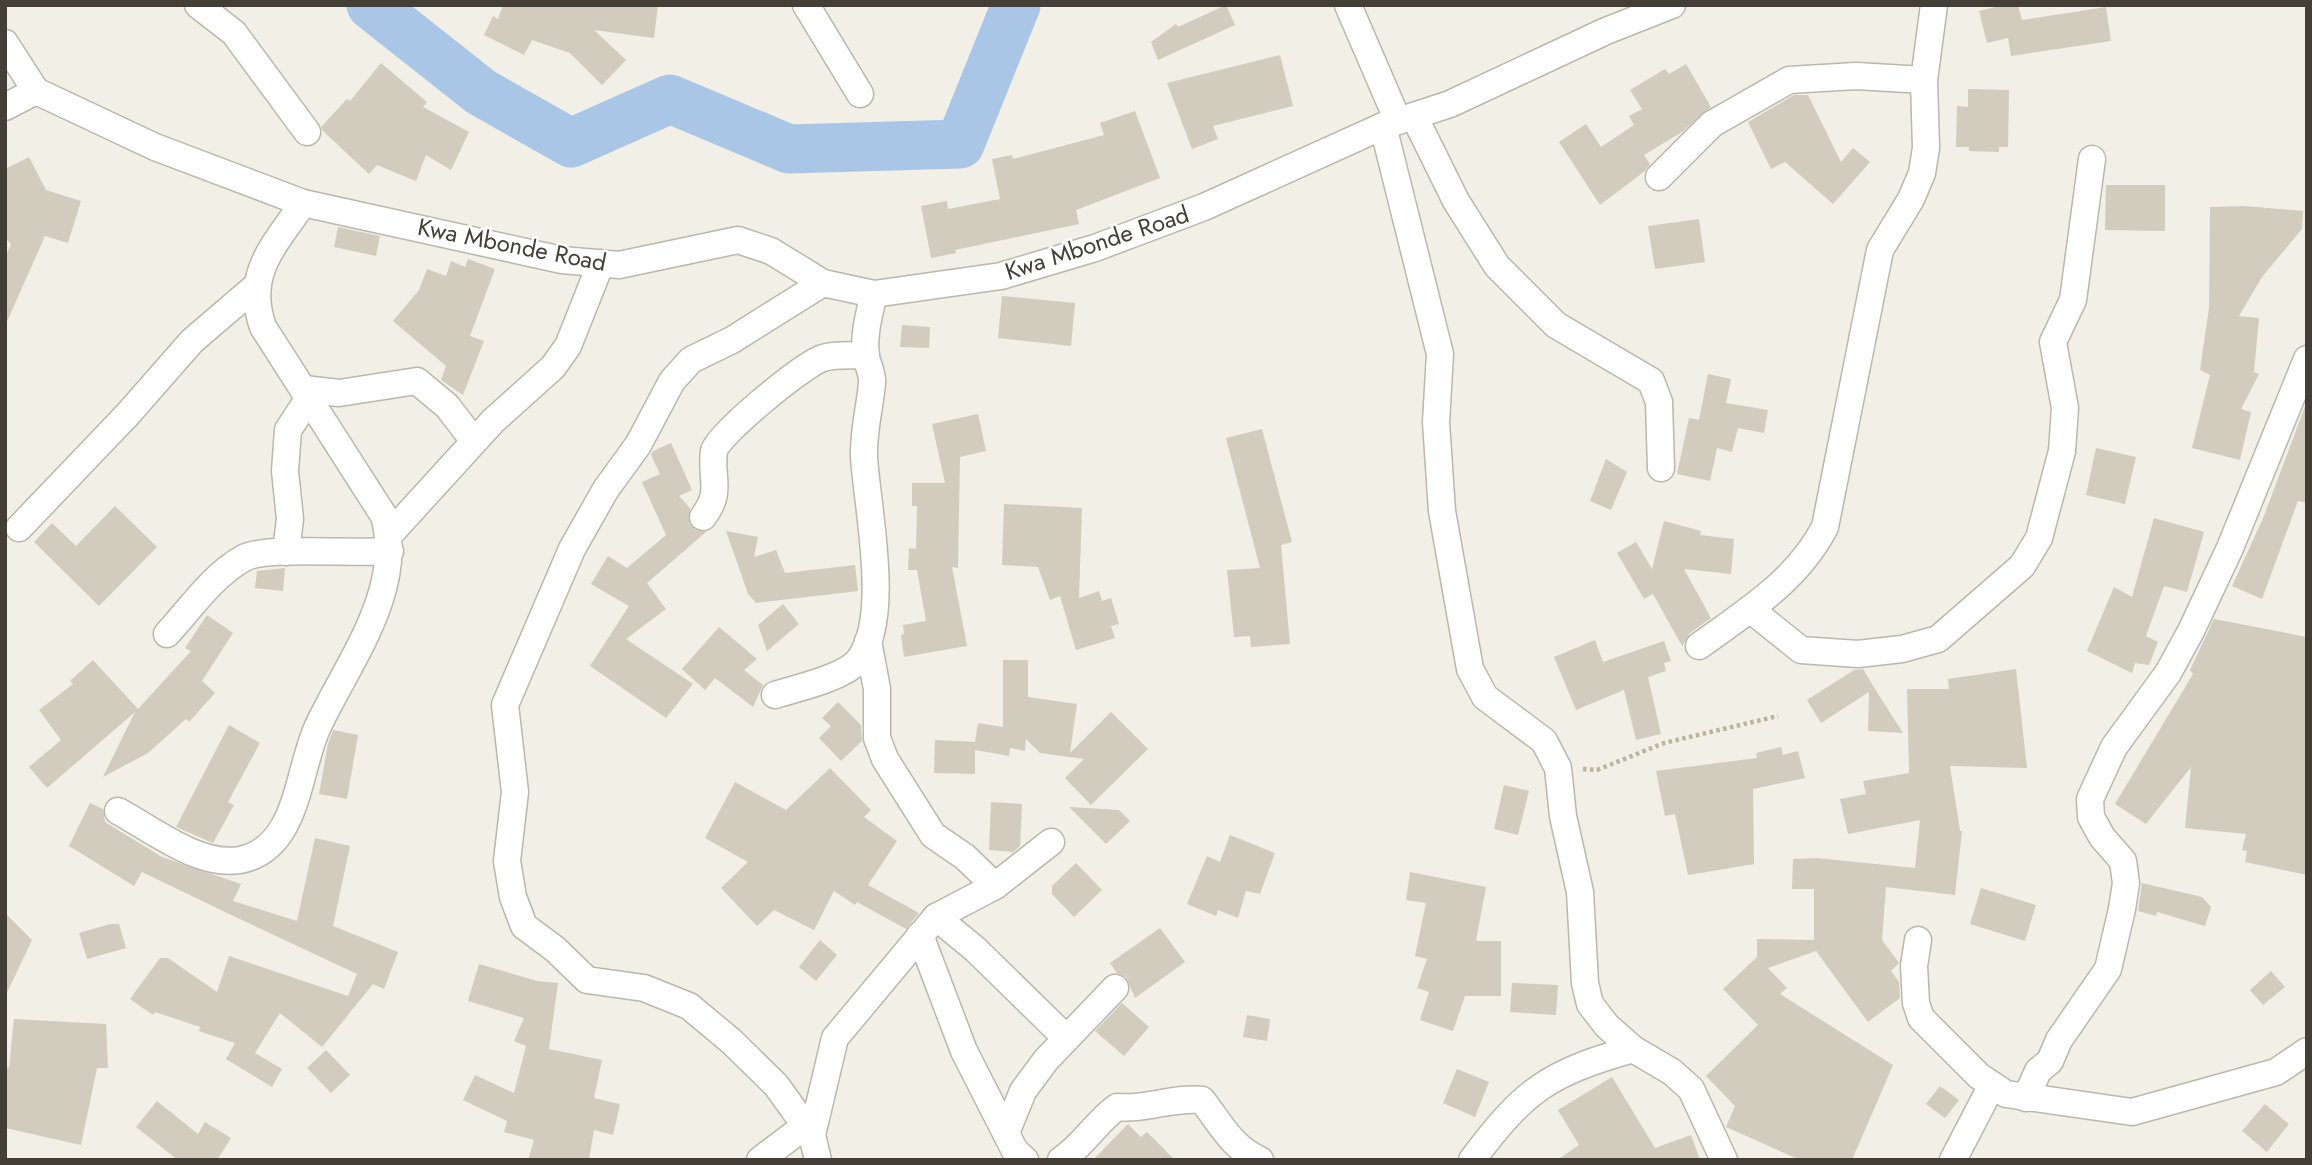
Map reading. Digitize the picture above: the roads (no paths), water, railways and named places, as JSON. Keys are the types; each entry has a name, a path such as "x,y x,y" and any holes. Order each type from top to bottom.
{"street":[{"path":"198,5 234,33 307,132"},
{"path":"806,5 860,94"},
{"path":"1348,5 1398,121 1456,201 1497,267 1556,325 1651,381 1658,402 1661,468"},
{"name":"Kwa Mbonde Road","path":"36,91 155,147 303,202 562,260 619,265 738,240 771,251 823,283 874,294 1001,276 1095,248 1204,207 1398,121 1450,104 1606,31 1672,5"},
{"path":"1699,646 1770,595 1804,562 1825,527 1880,250 1911,199 1922,173 1926,148 1924,80 1934,5"},
{"path":"5,43 36,91 5,107"},
{"path":"1659,177 1712,124 1789,80 1856,76 1924,80"},
{"path":"1398,121 1440,354 1436,422 1442,511 1470,668 1485,697 1544,741 1558,768 1563,816 1580,892 1585,983 1590,1004 1607,1026 1633,1049 1672,1072 1690,1089 1724,1160"},
{"path":"1750,609 1801,650 1858,654 1902,649 1938,639 2022,566 2039,538 2062,451 2065,408 2053,342 2073,300 2092,159"},
{"path":"118,811 201,856 221,861 241,860 259,853 275,841 286,824 318,725 343,683 374,615 390,543 384,516 263,327 256,308 255,287 261,267 303,202"},
{"path":"167,634 213,582 245,557 390,543 474,441 553,366 568,346 601,263"},
{"path":"812,1140 776,1085 731,1041 688,1006 644,988 587,980 555,949 524,926 513,897 507,861 516,792 505,705 572,549 606,489 638,445 672,381 691,360 732,340 823,283"},
{"path":"19,528 128,414 192,341 255,287"},
{"path":"775,695 828,678 858,662 868,641 874,606 875,549 864,454 872,379 866,355 867,321 874,294"},
{"path":"703,517 715,502 714,449 726,433 787,379 822,358 866,355"},
{"path":"2026,1098 2038,1071 2050,1061 2059,1040 2108,969 2122,909 2126,883 2123,861 2102,837 2091,817 2090,799 2114,747 2168,673 2191,631 2230,548 2307,359"},
{"path":"307,393 339,394 417,381 439,398 474,441"},
{"path":"286,552 290,519 285,471 288,430 307,393"},
{"path":"868,641 877,689 877,738 885,759 933,835 965,858 995,886"},
{"path":"812,1140 835,1038 928,926 995,886 1051,842"},
{"path":"928,926 975,949 1066,1038"},
{"path":"928,926 954,1027 1015,1151 1025,1160"},
{"path":"1918,940 1914,967 1916,1003 1921,1018 1948,1048 2006,1094 2132,1112 2276,1072 2307,1051"},
{"path":"1006,1132 1023,1091 1066,1038 1115,988"},
{"path":"1472,1160 1527,1094 1558,1074 1633,1049"},
{"path":"1954,1160 1993,1085"},
{"path":"1062,1160 1073,1152 1097,1122 1117,1107 1134,1109 1189,1099 1202,1100 1228,1139 1260,1160"},
{"path":"760,1160 812,1140"}],"waterway":[{"path":"371,5 481,92 571,143 670,99 789,149 960,144 1016,5"}]}
